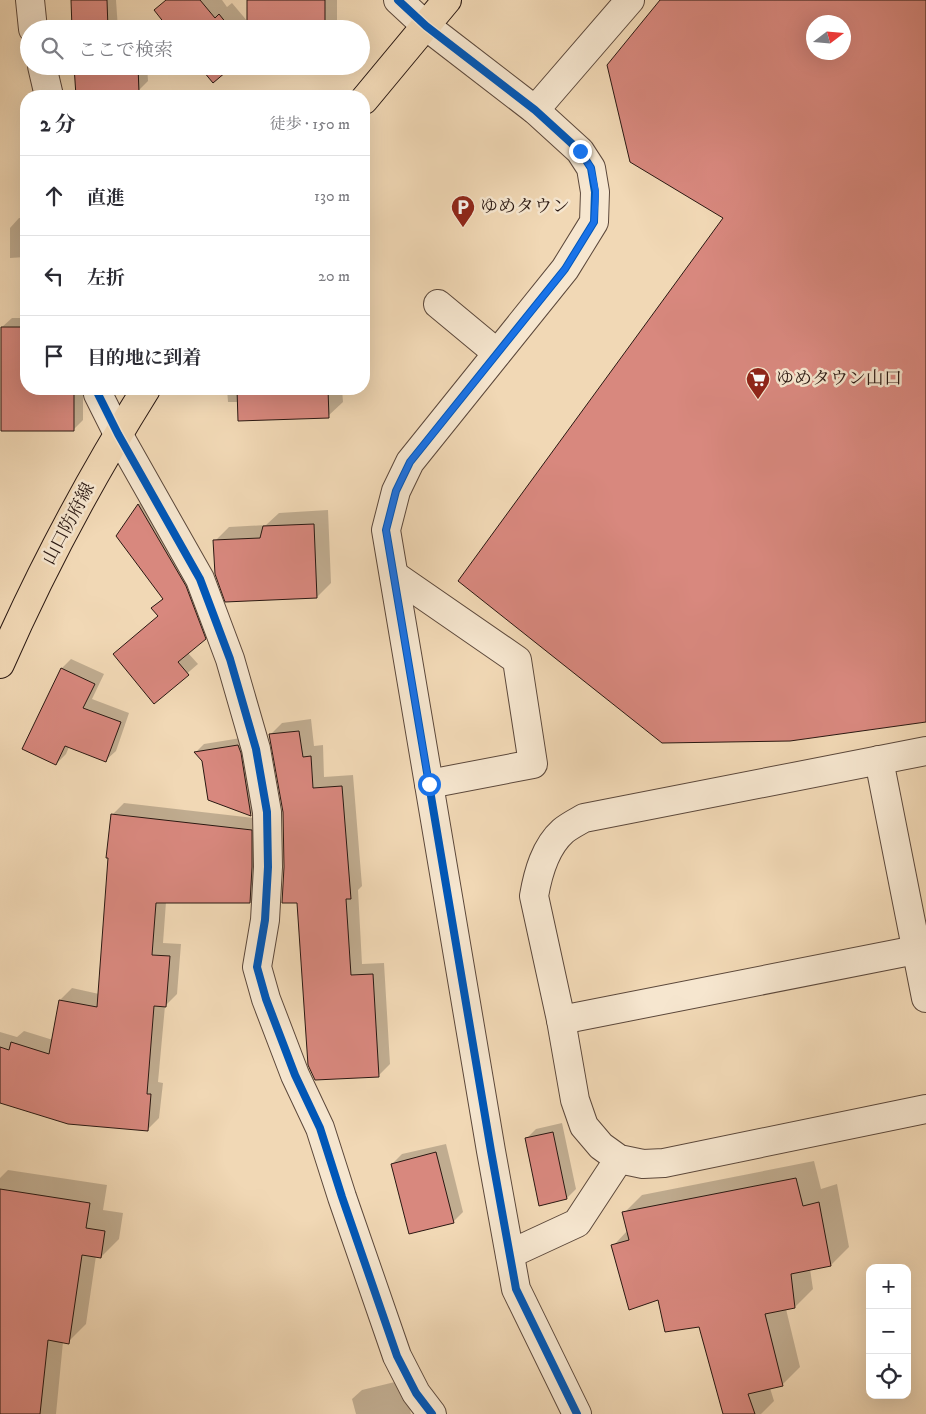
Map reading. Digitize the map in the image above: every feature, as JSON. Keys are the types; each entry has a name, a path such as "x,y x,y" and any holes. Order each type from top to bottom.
{"main road":[{"path":"370,93 447,0"},
{"name":"山口防府線","path":"0,664 22,615 72,515 142,395"}],"street":[{"path":"30,0 32,20"},
{"path":"398,0 426,26 534,110 580,151 591,168 596,192 594,222 565,269 410,462 396,491 386,530 516,1289 576,1414"},
{"path":"534,110 630,0"},
{"path":"44,75 48,90"},
{"path":"438,304 497,353"},
{"path":"98,395 118,434 200,579 230,660 256,749 267,812 268,867 265,920 256,967 295,1075 320,1128 397,1356 416,1393 432,1414"},
{"path":"394,575 517,660 533,764 429,784"},
{"path":"926,751 584,818 564,830 551,844 536,882 534,896 576,1100 584,1126 601,1146 619,1159 643,1164 664,1163 926,1109"},
{"path":"879,760 921,949 926,998"},
{"path":"561,1020 921,949"},
{"path":"510,1254 577,1223 619,1159"}],"building":[{"path":"71,0 107,0 108,20 72,20"},
{"path":"166,0 200,0 215,18 219,14 224,20 162,20 154,10"},
{"path":"247,0 325,0 325,20 247,20"},
{"name":"ゆめタウン山口","path":"660,0 926,0 926,722 790,741 662,743 458,581 723,218 630,162 607,65"},
{"path":"75,75 138,75 139,90 76,90"},
{"path":"206,75 222,75 213,83"},
{"path":"1,327 20,327 20,395 74,395 74,431 1,431"},
{"path":"237,395 328,395 329,418 238,421"},
{"path":"138,504 186,586 206,639 178,662 189,675 154,704 113,654 158,616 151,608 163,599 116,536"},
{"path":"314,524 317,598 225,602 215,574 213,540 260,538 263,526"},
{"path":"61,668 95,684 83,708 121,722 106,762 65,746 56,765 22,749"},
{"path":"299,731 303,757 311,756 313,788 342,786 351,899 346,899 351,975 373,974 379,1077 315,1080 308,1065 297,903 282,903 284,867 283,812 269,734"},
{"path":"238,745 241,753 251,816 208,800 202,761 194,752"},
{"path":"111,814 252,830 250,903 156,903 152,955 170,956 166,1007 154,1006 147,1094 151,1094 148,1131 68,1124 0,1103 0,1047 9,1050 11,1042 49,1054 59,1000 97,1007 108,858 106,858"},
{"path":"553,1132 567,1199 539,1206 525,1138"},
{"path":"436,1152 454,1223 409,1234 391,1164"},
{"path":"796,1178 803,1206 819,1202 831,1266 791,1274 795,1308 765,1314 783,1386 748,1394 755,1414 723,1414 699,1327 665,1332 658,1300 629,1310 611,1245 629,1240 622,1212"},
{"path":"0,1189 90,1203 86,1228 105,1231 101,1258 82,1255 69,1344 48,1340 40,1414 0,1414"}],"cycle path":[{"path":"398,0 426,26 535,110 580,151 591,168 595,192 594,222 565,269 410,462 396,491 386,530 516,1289 577,1414"},
{"path":"98,395 118,434 200,579 230,659 256,749 267,812 268,867 265,920 257,967 266,999 295,1075 320,1128 397,1356 416,1393 432,1414"}],"place":[{"name":"ゆめタウン","path":"463,228"},
{"name":"ゆめタウン山口","path":"758,400"}],"route":[{"path":"429,784 386,530 396,491 410,462 565,269 594,222 596,192 591,168 580,151"}]}
